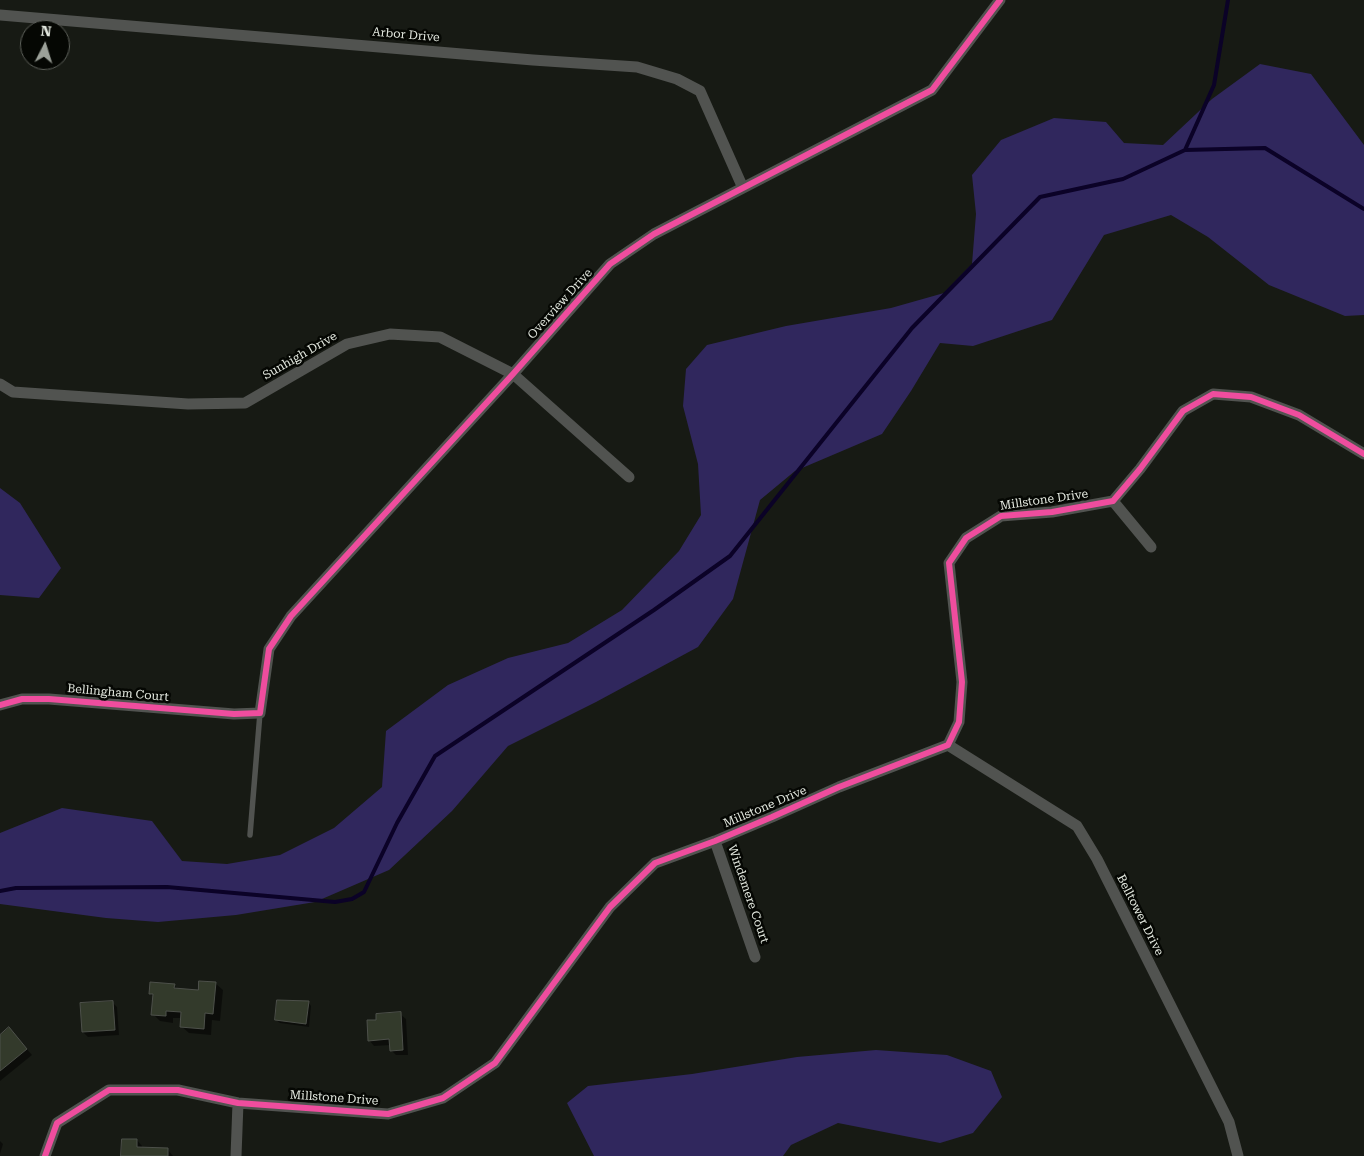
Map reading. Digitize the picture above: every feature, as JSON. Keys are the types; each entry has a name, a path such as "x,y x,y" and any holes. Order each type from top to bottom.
{"street":[{"name":"Overview Drive","path":"260,713 269,649 291,616 513,374 610,264 654,234 932,90 1000,0"},
{"name":"Arbor Drive","path":"0,15 637,67 677,79 700,91 743,188"},
{"name":"Sunhigh Drive","path":"0,384 13,392 188,404 245,403 346,344 390,334 440,337 513,374 629,477"},
{"path":"1151,547 1113,501 1140,469 1183,411 1214,394 1251,397 1299,415 1364,454"},
{"name":"Millstone Drive","path":"45,1156 57,1123 110,1090 178,1090 238,1103 388,1114 443,1098 495,1063 610,907 655,863 715,841 839,787 948,746 959,722 962,682 949,563 966,538 1001,516 1052,512 1113,501"},
{"name":"Bellingham Court","path":"0,705 22,699 49,699 234,714 260,713"},
{"name":"Belltower Drive","path":"948,746 1077,826 1097,859 1229,1122 1238,1156"},
{"name":"Windemere Court","path":"715,841 755,957"},
{"path":"236,1156 238,1103"}],"lane":[{"path":"250,836 260,713"}],"shaded area":[{"path":"1260,64 1311,74 1364,145 1364,315 1345,316 1269,285 1208,237 1171,215 1104,235 1052,320 973,346 940,343 882,434 795,471 760,500 733,599 698,647 596,702 508,746 452,811 389,870 315,902 236,915 158,922 106,918 0,904 0,833 62,808 152,821 182,861 227,864 280,855 334,828 382,787 386,731 448,685 508,658 568,643 622,610 679,551 701,515 698,464 683,406 686,369 707,345 786,326 891,308 944,293 972,264 976,214 972,175 1001,140 1054,118 1106,122 1124,143 1163,145 1212,99"},
{"path":"0,488 20,503 61,568 39,598 0,595"},
{"path":"876,1050 947,1055 991,1071 1002,1097 973,1133 940,1143 838,1123 791,1145 783,1156 594,1156 567,1103 588,1086 692,1074 797,1057"}],"building":[{"path":"199,981 216,982 213,1014 205,1013 204,1029 180,1027 181,1012 166,1011 166,1016 151,1015 153,994 149,994 150,982 175,984 174,988 198,990"},
{"path":"277,1000 309,1001 306,1024 275,1020"},
{"path":"113,1001 115,1030 82,1032 80,1003"},
{"path":"401,1012 403,1050 390,1051 389,1039 368,1041 367,1020 376,1020 376,1014"},
{"path":"9,1027 27,1049 0,1071 0,1035"},
{"path":"122,1139 137,1139 137,1147 168,1148 168,1156 121,1156"}],"waterway":[{"path":"0,891 16,888 167,887 335,902 352,899 364,892 397,823 435,756 654,610 730,556 912,328 1040,197 1123,179 1185,150 1214,85 1228,0"},
{"path":"1185,150 1265,148 1364,209"}],"cycle path":[{"path":"0,705 22,699 49,699 234,714 260,713 269,649 291,616 513,374 610,264 654,234 932,90 1000,0"},
{"path":"45,1156 57,1123 109,1090 178,1090 238,1103 388,1114 443,1098 495,1063 610,907 655,863 715,841 839,787 948,745 959,722 962,682 949,563 966,538 1001,516 1052,512 1113,501 1140,469 1183,411 1213,394 1251,397 1299,415 1364,454"}]}
